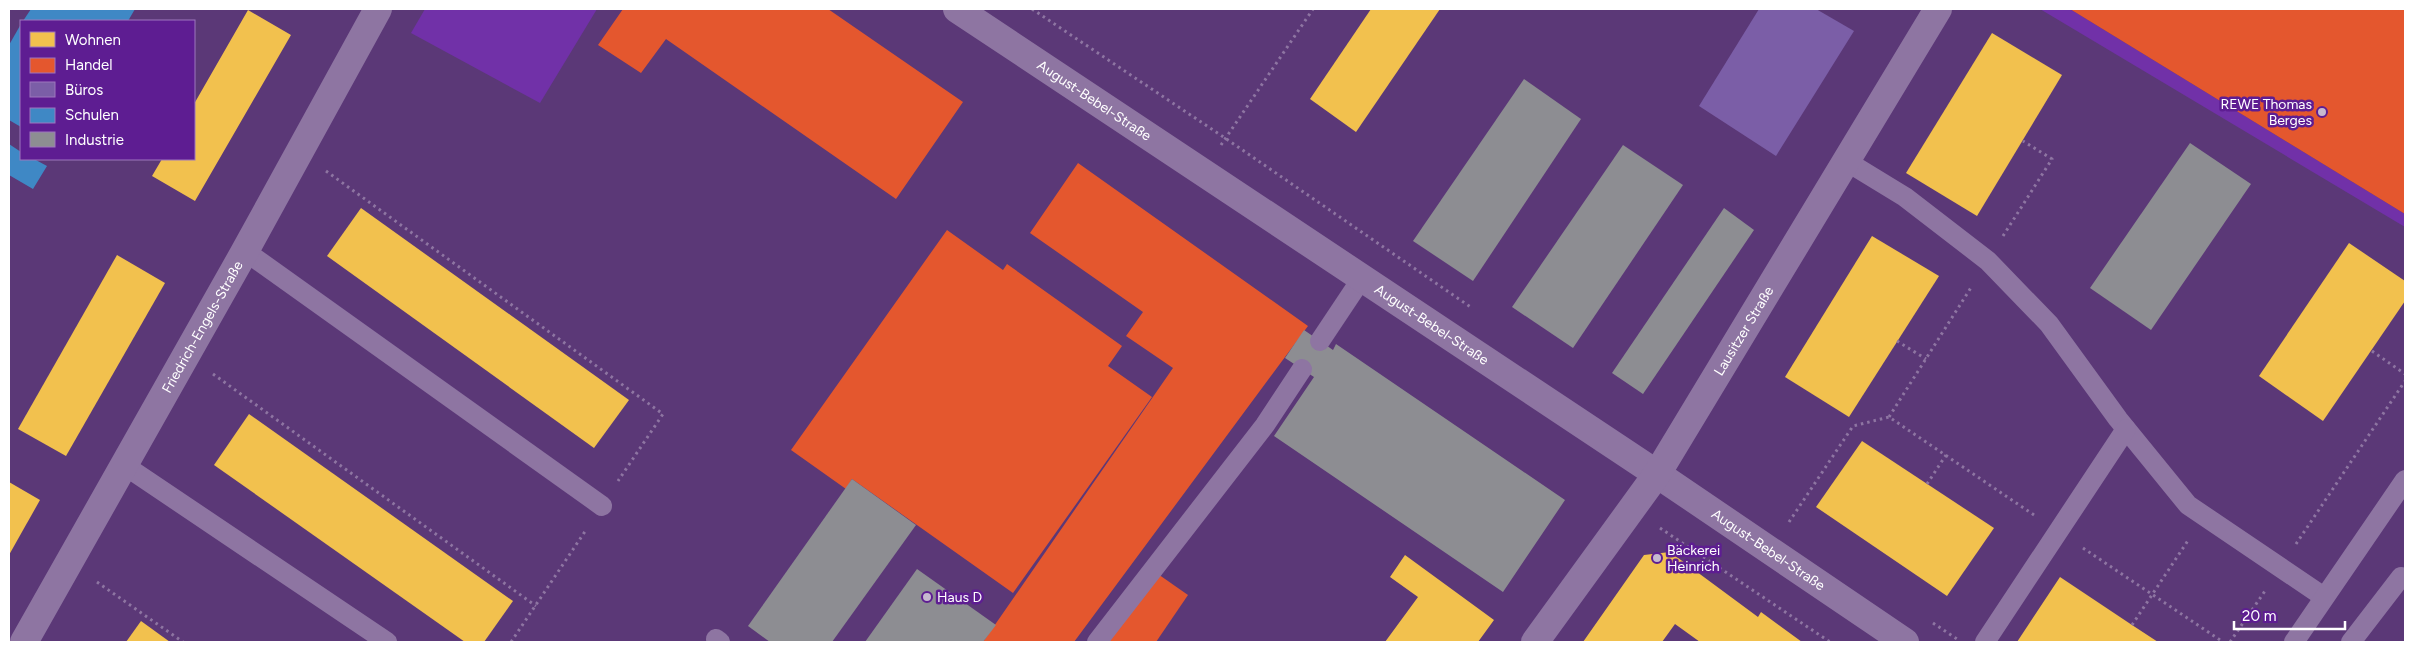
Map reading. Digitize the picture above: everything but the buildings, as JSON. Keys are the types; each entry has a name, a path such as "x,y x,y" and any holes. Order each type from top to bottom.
{"street":[{"name":"Friedrich-Engels-Straße","path":"24,642 245,251 378,9"},
{"name":"August-Bebel-Straße","path":"957,9 1203,170 1905,642"},
{"name":"Lausitzer Straße","path":"1535,642 1657,474 1938,9"}],"lane":[{"path":"1846,161 1904,197 1988,261 2049,324 2126,430 2188,505 2324,597"},
{"path":"245,251 602,506"},
{"path":"1320,341 1362,278"},
{"path":"1097,642 1265,425 1302,369"},
{"path":"1984,642 2126,430"},
{"path":"124,465 387,642"},
{"path":"2294,642 2405,480"},
{"path":"2351,642 2404,576"}],"path":[{"path":"1032,9 1225,138 1480,314"},
{"path":"1203,170 1313,9"},
{"path":"299,151 663,414"},
{"path":"1897,342 1926,359"},
{"path":"2372,351 2405,374"},
{"path":"186,355 536,606"},
{"path":"2230,642 2405,381"},
{"path":"1788,524 1853,426 1889,417 2223,642"},
{"path":"1927,484 1946,455"},
{"path":"2132,625 2205,516"},
{"path":"1652,522 1830,642"},
{"path":"70,563 183,642"}],"shaded area":[{"path":"425,9 597,9 540,103 411,33"},
{"path":"2040,9 2070,9 2405,214 2405,227"}],"place":[{"name":"REWE Thomas Berges","path":"2322,112"},
{"name":"Bäckerei Heinrich","path":"1657,558"},
{"name":"Haus D","path":"927,597"}]}
